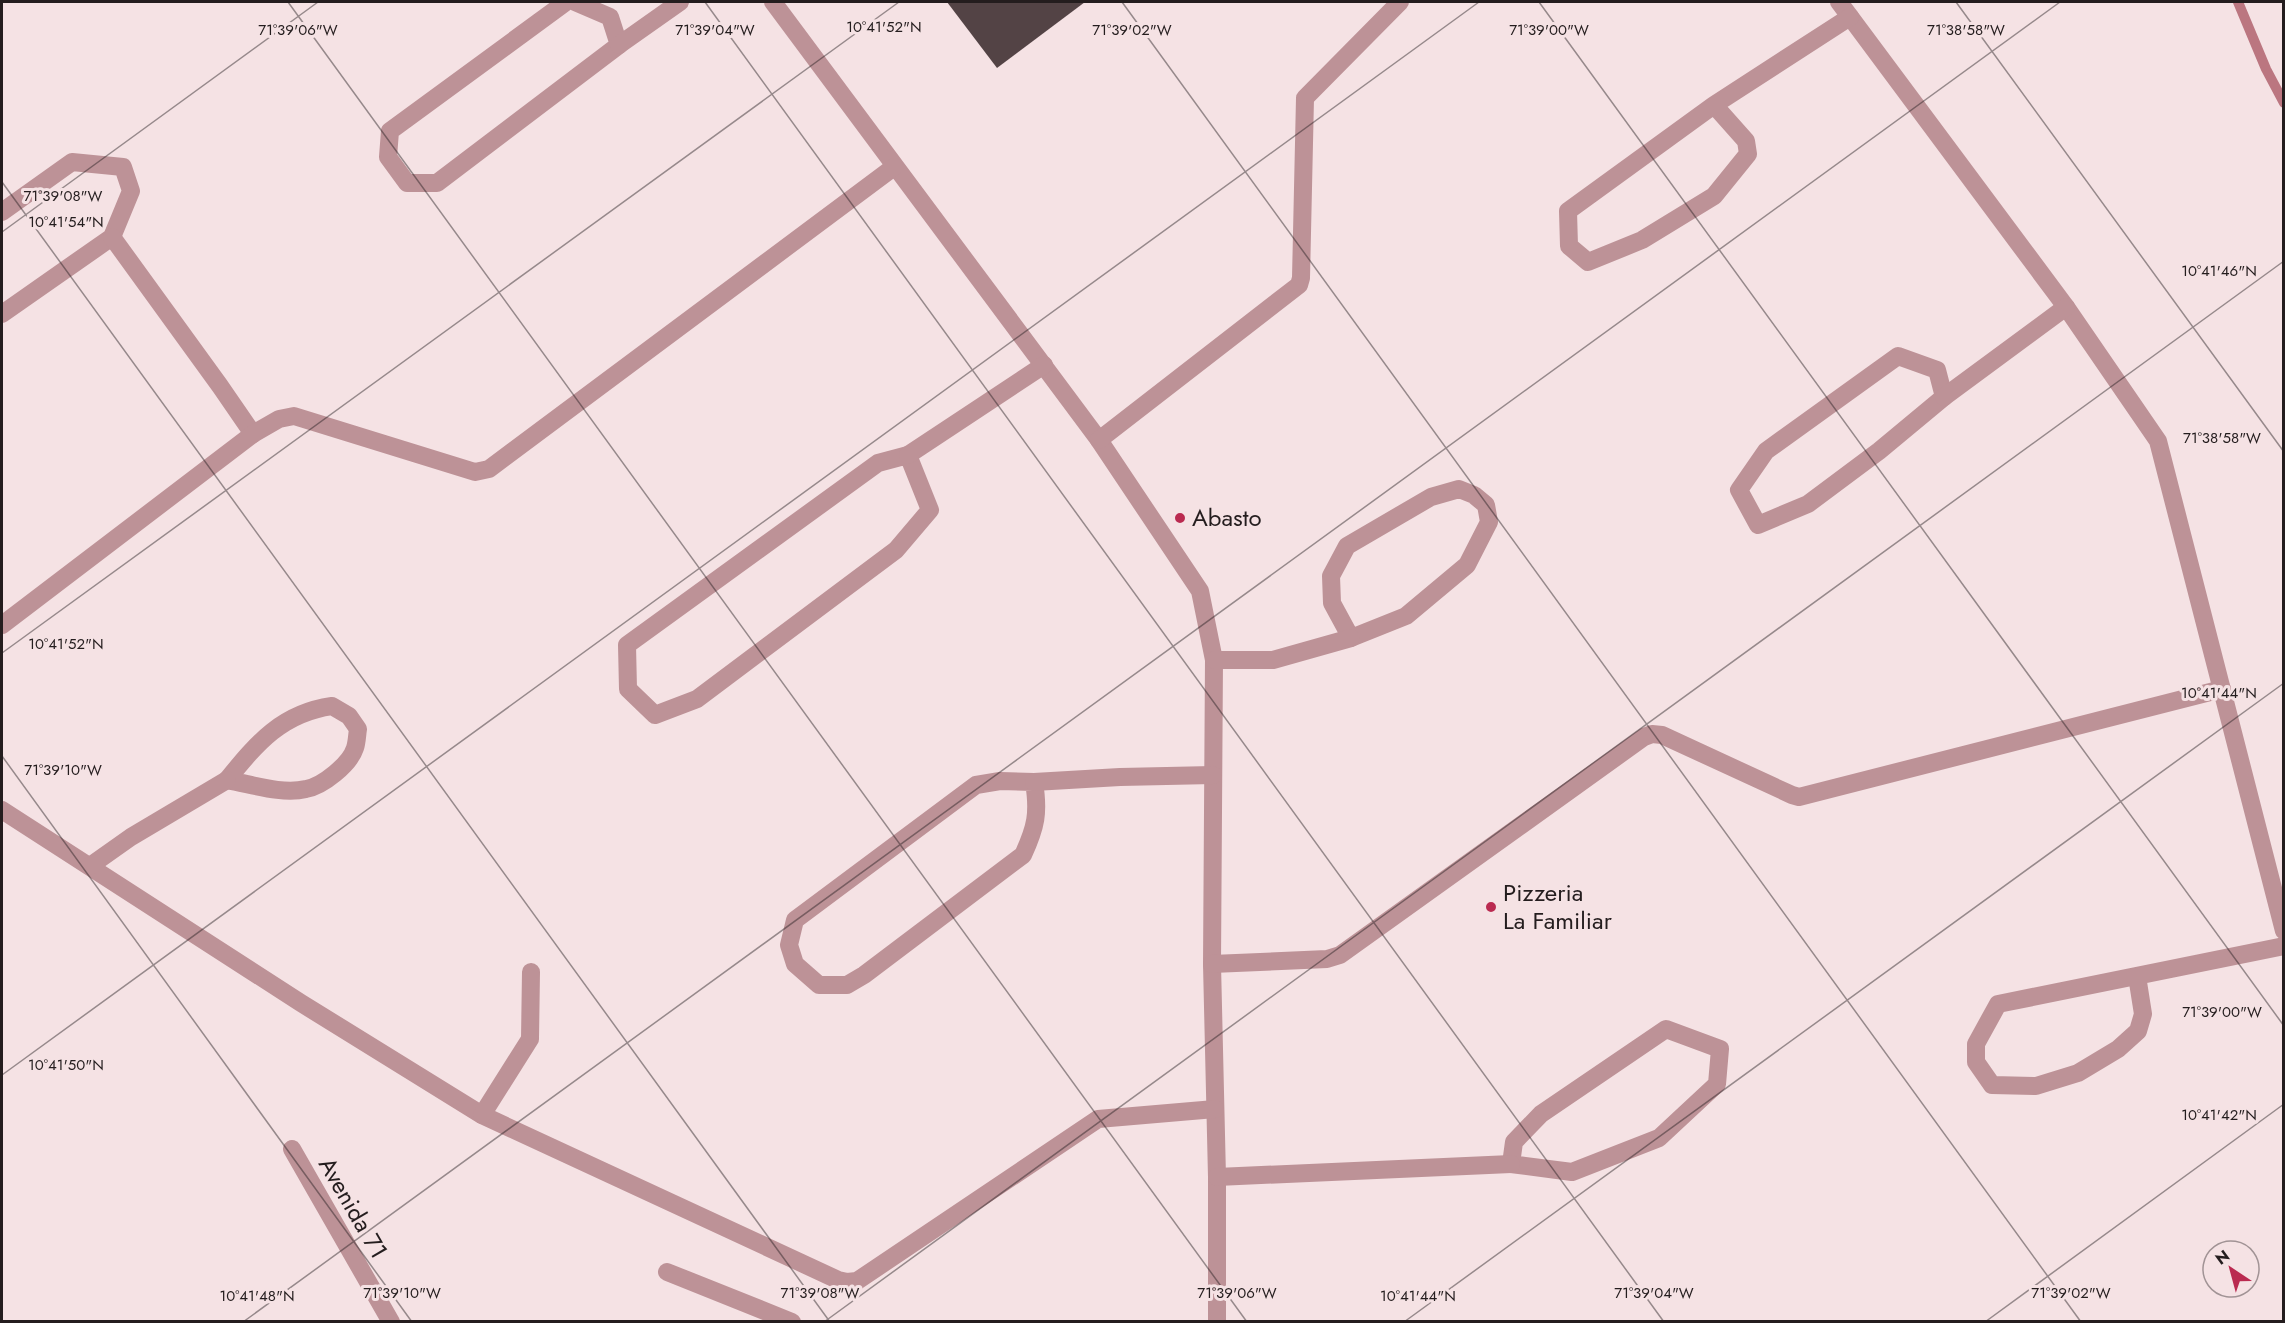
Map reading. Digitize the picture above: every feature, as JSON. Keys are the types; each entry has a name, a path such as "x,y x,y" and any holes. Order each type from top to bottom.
{"street":[{"path":"566,2 390,131 388,158 407,183 437,183 619,45 680,2"},
{"path":"575,2 610,17 619,45"},
{"path":"773,2 1099,440 1200,591 1214,660 1212,964 1217,1177 1217,1322"},
{"path":"1099,440 1299,285 1305,98 1400,2"},
{"path":"1839,2 2066,307 2158,441 2283,931"},
{"path":"1714,105 1746,141 1748,154 1714,196 1642,240 1588,262 1569,246 1568,211 1714,105 1850,17"},
{"path":"2,212 72,162 123,167 131,191 112,237 2,314"},
{"path":"2,625 253,434 279,419 294,417 475,472 489,469 894,166"},
{"path":"112,237 253,434"},
{"path":"1944,397 1937,370 1898,356 1766,452 1739,490 1758,525 1808,504 1880,451 1944,397 2066,307"},
{"path":"908,455 930,510 896,550 697,699 655,715 628,689 627,645 878,463 908,455 1044,365"},
{"path":"1214,660 1273,660 1351,639 1406,615 1467,565 1489,522 1486,505 1474,495 1459,489 1431,497 1347,546 1331,576 1332,603 1351,639"},
{"path":"1212,964 1327,959 1340,954 1644,737 1652,734 1662,735 1791,795 1799,796 2222,689"},
{"path":"90,866 131,837 227,780 253,748 282,723 311,709 332,706 349,716 358,729 355,750 339,770 324,781 306,789 280,789 227,780"},
{"path":"1034,782 1037,801 1035,830 1023,855 864,975 847,985 819,986 795,964 789,945 795,920 976,785 1000,781 1034,782 1213,775"},
{"path":"2,810 482,1115 838,1280 857,1281 1098,1119 1215,1109"},
{"path":"2137,976 2143,1014 2138,1031 2118,1049 2078,1073 2036,1086 1992,1085 1976,1062 1976,1044 1998,1004 2283,945"},
{"path":"482,1115 530,1039 531,972"},
{"path":"1217,1177 1511,1164 1572,1172 1659,1138 1717,1084 1720,1049 1666,1029 1541,1114 1514,1142 1511,1164"},
{"name":"Avenida 71","path":"292,1149 391,1322"},
{"path":"668,1272 792,1322"}],"building":[{"path":"947,2 1085,2 997,68"}],"waterway":[{"path":"2238,2 2266,69 2284,103"}],"place":[{"name":"Abasto","path":"1180,518"},
{"name":"Pizzeria La Familiar","path":"1491,907"}]}
